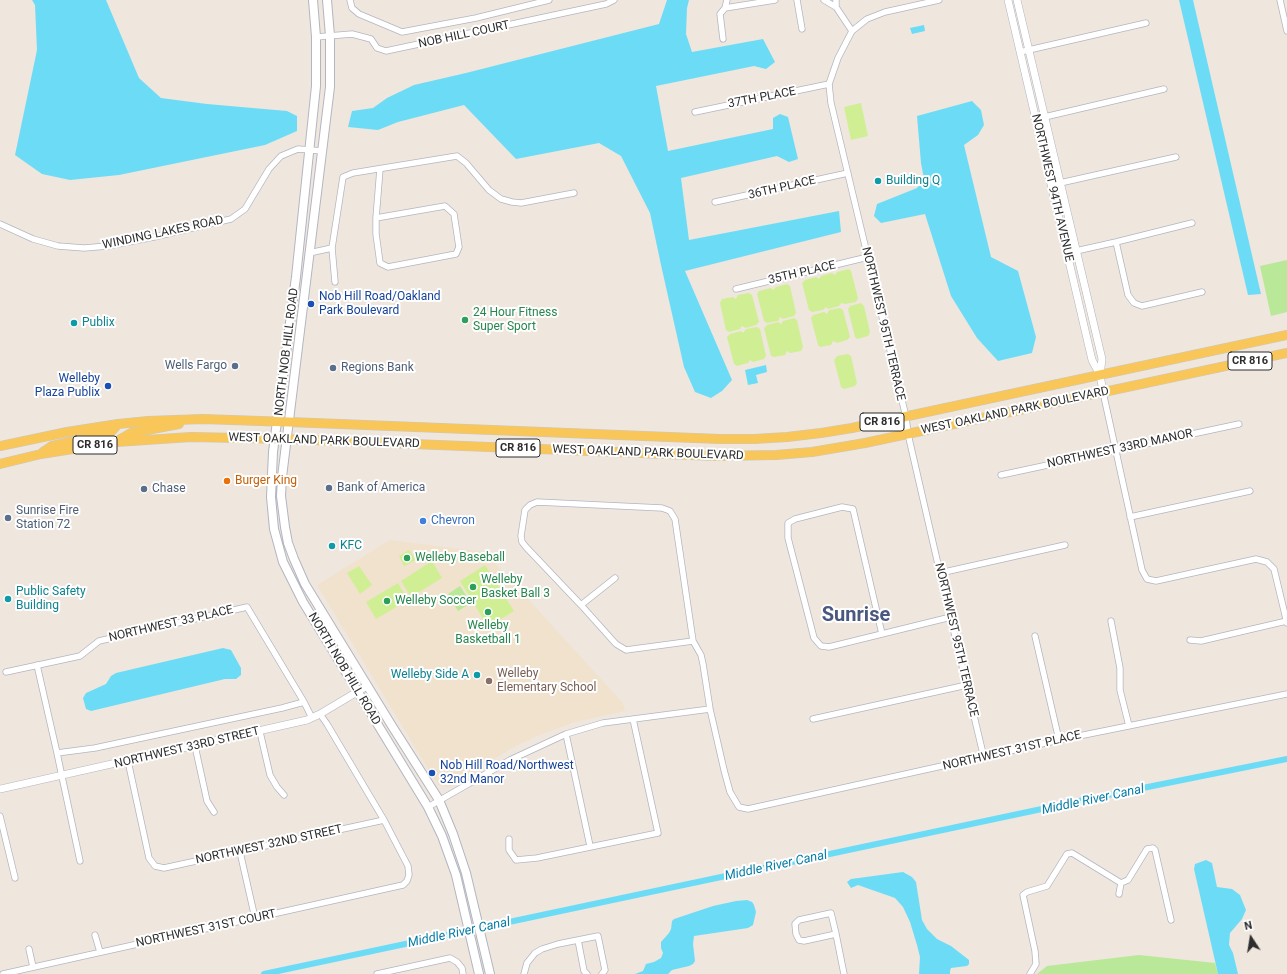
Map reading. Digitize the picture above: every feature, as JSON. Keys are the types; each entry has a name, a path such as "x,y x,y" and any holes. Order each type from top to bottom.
{"main road":[{"name":"NORTH NOB HILL ROAD","path":"313,0 316,37 316,86 299,253 273,452 271,497 274,529 283,562 303,602 428,807 442,836 451,857 479,974"},
{"name":"NORTH NOB HILL ROAD","path":"327,0 330,36 330,87 281,496 284,527 288,543 305,584 439,800 460,855 490,974"},
{"name":"WEST OAKLAND PARK BOULEVARD","path":"0,446 67,432 118,424 226,419 734,439 787,437 821,433 906,416 1287,335"},
{"name":"WEST OAKLAND PARK BOULEVARD","path":"0,464 41,454 116,442 191,437 275,438 742,457 812,452 852,446 1287,353"},
{"path":"116,442 131,432 178,425 185,420"},
{"path":"41,454 52,446 110,433 118,424"}],"street":[{"name":"NOB HILL COURT","path":"350,0 352,8 359,14 402,32 476,18 549,0"},
{"name":"NOB HILL COURT","path":"316,37 352,34 371,39 377,48 386,51 606,4 614,0"},
{"path":"723,39 720,14 725,8 727,0"},
{"path":"725,8 775,0"},
{"path":"797,0 802,29"},
{"path":"824,0 836,7 852,31"},
{"path":"836,0 836,7"},
{"name":"NORTHWEST 95TH TERRACE","path":"939,0 885,12 867,19 852,31 838,58 829,84 831,103 906,416 908,434 984,758"},
{"name":"NORTHWEST 94TH AVENUE","path":"1008,0 1092,360 1100,375"},
{"name":"NORTHWEST 94TH AVENUE","path":"1016,0 1102,360 1100,375 1103,392 1142,570 1147,579 1156,581 1256,559 1266,562 1274,569 1287,622"},
{"path":"1280,0 1287,31"},
{"path":"1020,52 1146,23"},
{"name":"37TH PLACE","path":"695,112 829,84"},
{"path":"1036,119 1164,89"},
{"name":"WINDING LAKES ROAD","path":"0,224 33,239 58,246 84,248 123,243 230,218 245,209 269,169 281,156 298,149 322,151"},
{"path":"335,282 332,248 343,177 353,173 457,156 466,163 489,190 501,199 521,203 574,193"},
{"path":"1051,185 1176,157"},
{"path":"376,218 445,206 454,214 459,247 456,254 388,267 380,263 376,234 376,218 380,169"},
{"name":"36TH PLACE","path":"715,202 848,173"},
{"path":"1067,253 1192,223"},
{"path":"1116,242 1128,294 1134,303 1142,306 1202,292"},
{"path":"310,253 332,248"},
{"name":"35TH PLACE","path":"736,289 868,257"},
{"name":"NORTHWEST 33RD MANOR","path":"1001,475 1239,424"},
{"path":"1130,517 1250,491"},
{"path":"428,807 510,760 566,734 603,723 710,709 701,655 693,641 675,519 670,511 662,508 536,502 530,504 525,510 521,536 522,542 582,605 616,644 626,650 693,641"},
{"path":"882,634 853,509 842,507 795,519 788,523 788,538 814,638 821,646 829,647 882,634 951,617"},
{"path":"940,573 1065,545"},
{"path":"582,605 615,578"},
{"name":"NORTHWEST 33 PLACE","path":"6,672 80,656 99,641 247,607 304,702"},
{"path":"1111,622 1120,668 1120,690 1129,726"},
{"path":"1190,640 1201,641 1287,622"},
{"path":"1035,636 1059,740"},
{"path":"37,665 80,861"},
{"path":"813,719 967,685"},
{"name":"NORTHWEST 33RD STREET","path":"0,789 260,732 312,718 367,686"},
{"name":"NORTHWEST 31ST PLACE","path":"710,709 730,792 739,807 748,810 1059,740 1287,694"},
{"path":"304,702 312,718"},
{"name":"NORTHWEST 33RD STREET","path":"57,753 95,748 304,702"},
{"path":"320,714 384,820"},
{"path":"509,839 509,850 516,860 538,858 658,833 633,719"},
{"path":"260,732 270,775 284,795"},
{"path":"566,734 590,846"},
{"path":"195,746 207,801 214,812"},
{"name":"NORTHWEST 32ND STREET","path":"128,761 149,858 155,866 164,868 384,820"},
{"path":"0,816 15,878"},
{"name":"NORTHWEST 31ST COURT","path":"3,974 402,885 407,881 409,875 408,866 384,820"},
{"path":"1121,883 1128,880 1148,849 1152,848 1155,850 1171,920"},
{"path":"240,852 255,918"},
{"path":"1030,974 1036,964 1035,950 1023,895 1026,892 1047,886 1067,854 1072,853 1121,883"},
{"path":"1119,894 1121,883"},
{"path":"836,934 804,941 799,940 796,934 795,924 799,920 831,914 836,934 844,974"},
{"path":"95,935 100,952"},
{"path":"524,974 527,963 535,953 542,949 558,944 598,936 605,970 602,974"},
{"path":"578,940 584,971 587,974"},
{"path":"29,949 33,967"},
{"path":"377,974 450,958 457,962 462,968 463,974"}],"shaded area":[{"name":"Welleby Elementary School","path":"390,540 485,552 623,703 625,711 575,722 537,736 512,748 448,787 438,785 317,585"}],"green space":[{"path":"861,103 868,136 851,140 844,107"},
{"path":"1287,260 1287,312 1271,316 1260,266"},
{"path":"849,269 851,271 858,298 856,302 845,304 841,303 839,306 828,309 826,307 823,310 812,312 809,310 802,283 805,280 816,277 819,279 821,276 832,273 835,275 837,272"},
{"path":"787,284 790,286 796,313 794,316 783,319 780,317 778,321 767,323 764,321 757,294 759,291 771,288 773,290 776,287"},
{"path":"749,293 752,295 759,322 756,325 746,328 742,326 740,329 729,332 726,330 720,303 722,299 733,297 736,299 738,295"},
{"path":"861,303 864,306 870,332 868,336 857,339 855,337 848,309 850,306"},
{"path":"840,308 843,310 850,337 847,340 837,343 833,341 831,345 820,347 818,345 811,318 813,315 824,312 827,314 829,310"},
{"path":"794,318 797,320 803,347 801,351 790,353 787,351 785,355 774,357 771,356 764,328 767,325 778,322 781,324 783,321"},
{"path":"757,327 760,329 766,356 764,359 753,362 750,360 748,363 737,366 734,364 727,337 730,334 741,331 743,333 746,329"},
{"path":"848,354 851,356 857,383 855,386 844,389 841,387 834,360 837,356"},
{"name":"Welleby Baseball","path":"409,550 416,560 404,566 399,556"},
{"name":"Welleby Soccer","path":"432,561 442,578 411,597 401,581"},
{"path":"485,565 514,611 488,627 460,581"},
{"name":"Welleby Soccer","path":"359,566 372,585 360,594 347,573"},
{"name":"Welleby Soccer","path":"398,583 408,600 376,619 366,602"},
{"path":"460,586 471,603 458,611 448,594"},
{"path":"1139,955 1215,963 1218,974 1037,974 1047,966"}],"water":[{"path":"32,0 106,0 139,78 161,98 207,104 287,111 297,116 297,131 265,145 119,175 70,180 42,174 15,155 37,50 35,5"},
{"path":"667,0 689,0 687,8 686,34 692,52 763,39 775,62 766,69 754,66 656,86 668,151 773,129 773,118 780,114 788,117 798,159 789,162 777,156 681,178 689,240 839,211 841,232 685,271 732,380 722,391 711,398 695,392 684,367 650,213 621,156 599,143 516,159 464,105 398,122 378,130 348,127 352,111 373,108 387,98 414,85 659,24"},
{"path":"1179,0 1193,0 1261,294 1248,295"},
{"path":"924,25 925,31 912,34 910,28"},
{"path":"972,101 981,110 984,125 978,135 964,145 991,257 1018,271 1036,337 1032,353 998,361 977,338 951,296 925,214 881,223 874,216 877,204 917,188 924,179 921,163 917,116"},
{"path":"766,365 767,372 756,375 758,383 748,385 745,370"},
{"path":"223,648 231,650 241,668 241,675 236,679 225,679 91,711 86,709 83,698 86,693 106,684 111,676 116,673"},
{"path":"1206,860 1212,863 1217,887 1232,889 1240,895 1246,910 1242,919 1230,933 1229,945 1233,953 1238,974 1218,974 1194,869 1195,864"},
{"path":"903,872 912,877 916,882 922,920 927,929 937,939 951,946 969,960 969,964 967,966 951,968 950,974 919,974 920,957 910,922 903,907 895,898 858,885 851,888 847,882 851,879"},
{"path":"747,900 752,902 756,912 753,925 748,928 694,936 693,944 695,961 689,966 672,970 668,974 635,974 643,971 646,964 661,958 663,953 661,942 669,933 672,921 674,919 713,906"}],"waterway":[{"name":"Middle River Canal","path":"264,974 1103,796 1287,759"}],"place":[{"name":"Building Q","path":"878,181"},
{"name":"Nob Hill Road/Oakland Park Boulevard","path":"311,304"},
{"name":"24 Hour Fitness Super Sport","path":"465,320"},
{"name":"Publix","path":"74,323"},
{"name":"Wells Fargo","path":"235,366"},
{"name":"Regions Bank","path":"333,368"},
{"name":"Welleby Plaza Publix","path":"108,386"},
{"name":"Burger King","path":"227,481"},
{"name":"Bank of America","path":"329,488"},
{"name":"Chase","path":"144,489"},
{"name":"Sunrise Fire Station 72","path":"8,518"},
{"name":"Chevron","path":"423,521"},
{"name":"KFC","path":"332,546"},
{"name":"Welleby Baseball","path":"407,558"},
{"name":"Welleby Basket Ball 3","path":"473,587"},
{"name":"Public Safety Building","path":"8,599"},
{"name":"Welleby Soccer","path":"387,601"},
{"name":"Welleby Basketball 1","path":"488,612"},
{"name":"Welleby Side A","path":"477,675"},
{"name":"Welleby Elementary School","path":"489,681"},
{"name":"Nob Hill Road/Northwest 32nd Manor","path":"432,773"}],"district":[{"name":"Sunrise","path":"856,616"}]}
